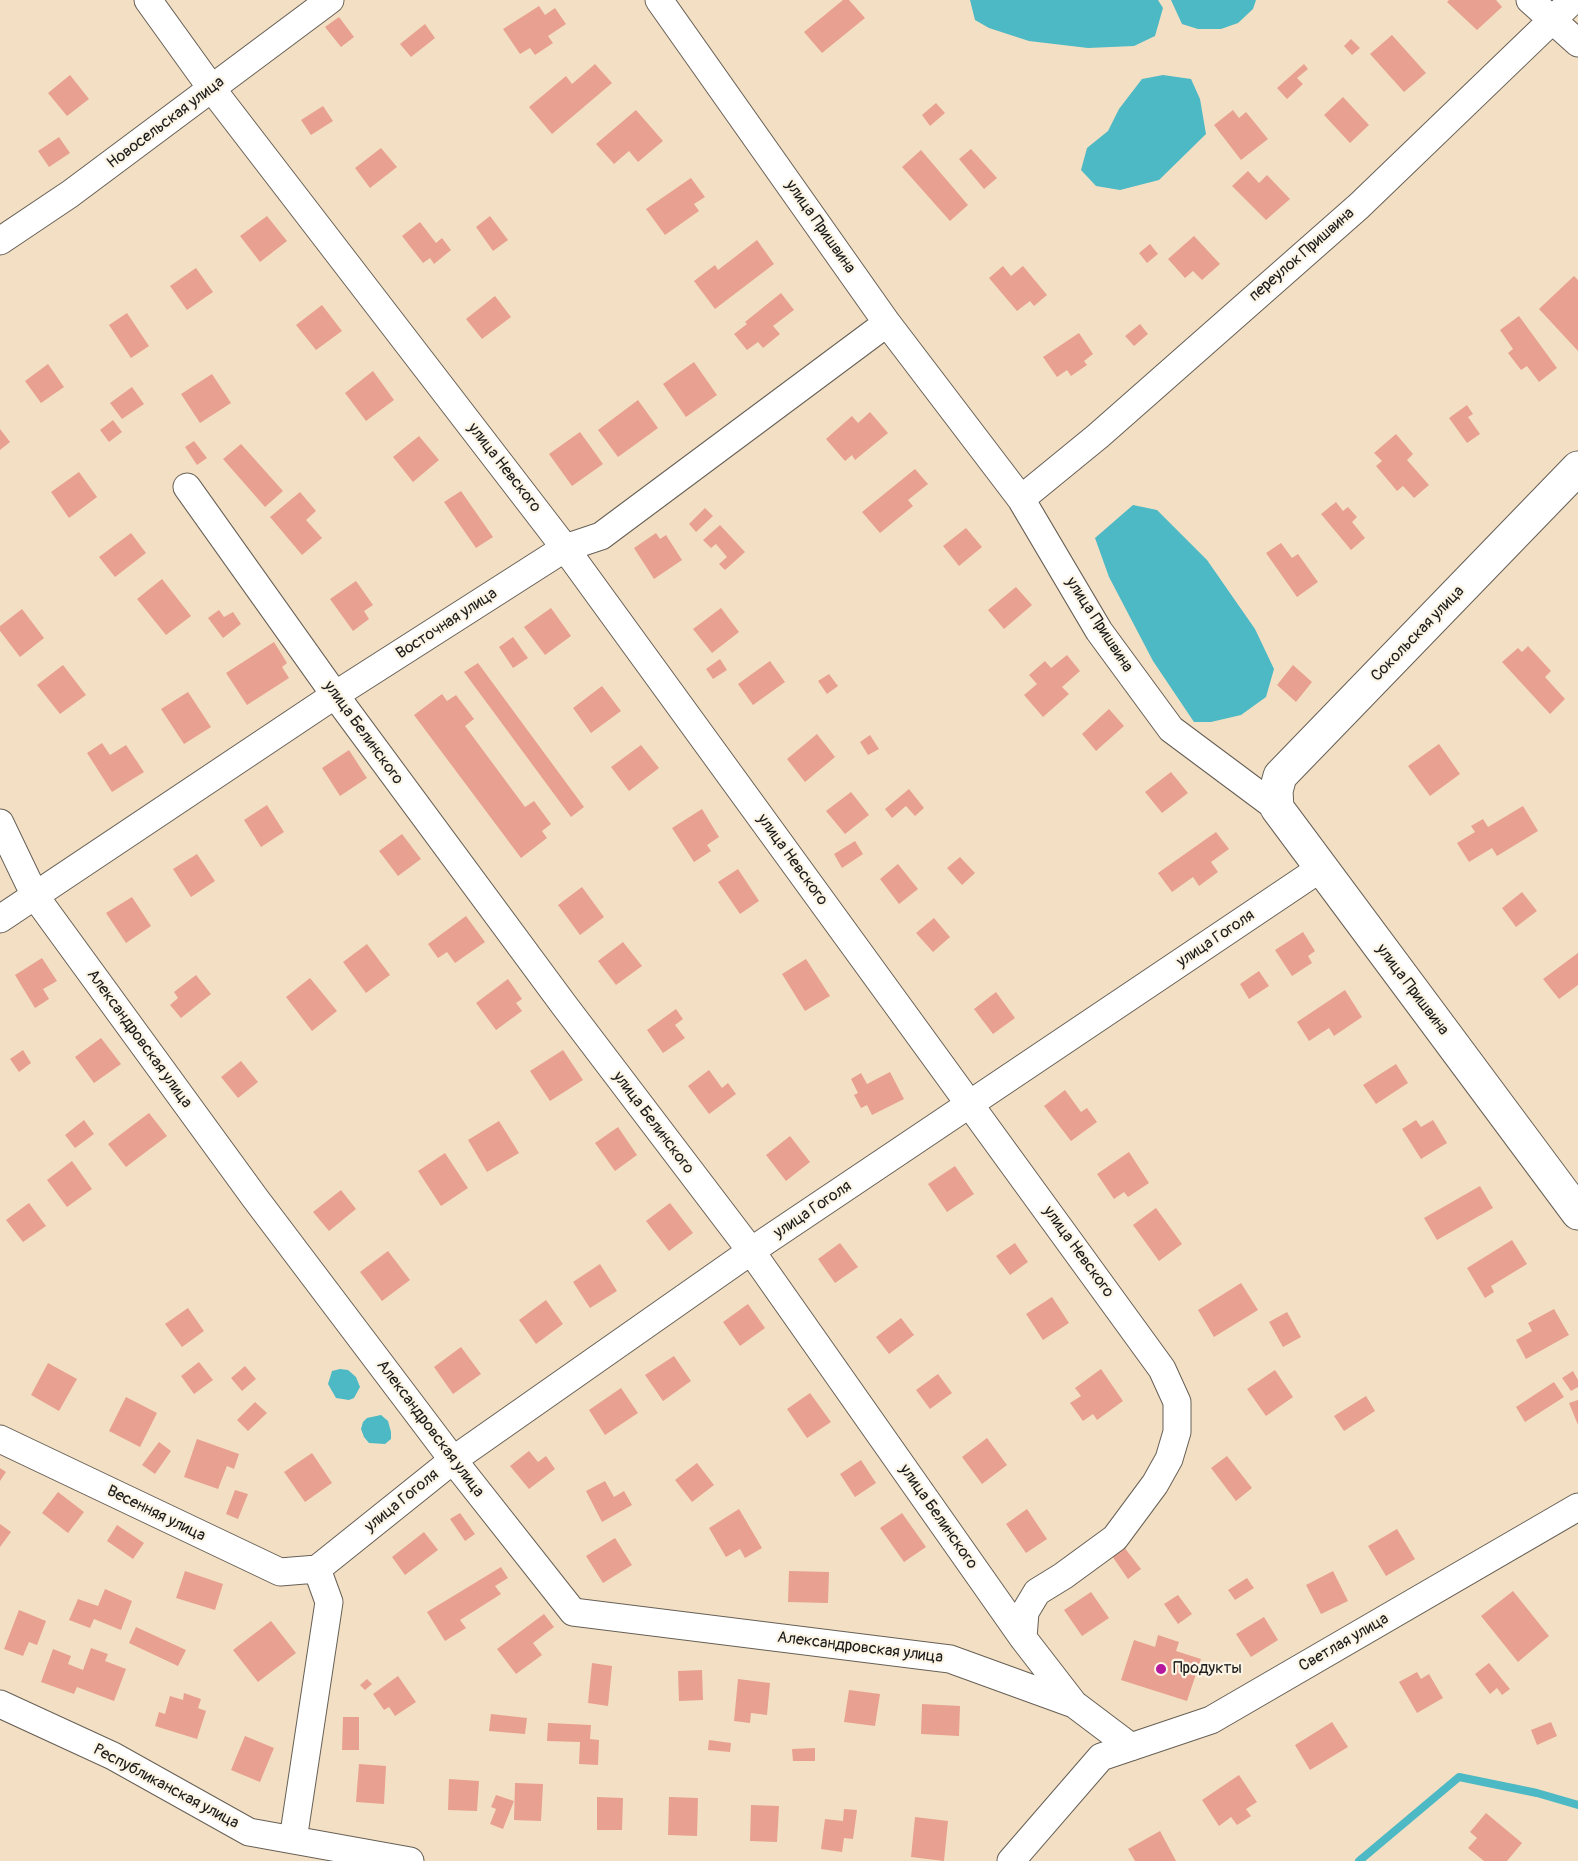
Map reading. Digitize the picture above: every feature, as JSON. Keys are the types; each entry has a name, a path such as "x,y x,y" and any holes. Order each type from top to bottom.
{"street":[{"name":"улица Невского","path":"148,0 212,89 565,548 1162,1369 1177,1402 1177,1432 1169,1459 1155,1484 1115,1538 1038,1592 1025,1612 1023,1638"},
{"name":"Новосельская улица","path":"0,241 70,194 330,0"},
{"name":"улица Пришвина","path":"659,0 887,323 1021,499 1099,631 1171,729 1276,808 1578,1213"},
{"path":"1530,0 1578,43"},
{"name":"переулок Пришвина","path":"1021,499 1098,436 1359,206 1573,0"},
{"name":"Восточная улица","path":"0,919 335,695 565,548 601,536 887,323"},
{"name":"Сокольская улица","path":"1276,808 1276,791 1280,776 1578,468"},
{"name":"улица Белинского","path":"187,487 335,695 564,1005 751,1251 1023,1638 1074,1704 1131,1747"},
{"name":"Александровская улица","path":"0,823 35,896 255,1198 453,1460 573,1611 950,1659 1074,1704"},
{"name":"улица Гоголя","path":"317,1569 453,1460 751,1251 1321,868"},
{"name":"Весенняя улица","path":"0,1439 280,1572 317,1569"},
{"name":"Светлая улица","path":"1011,1861 1101,1757 1211,1720 1578,1507"},
{"path":"293,1840 330,1602 317,1569"},
{"name":"Республиканская улица","path":"0,1704 113,1756 249,1832 410,1861"}],"water":[{"path":"970,0 1158,0 1163,8 1155,36 1134,46 1088,48 1029,41 989,28 975,20"},
{"path":"1171,0 1256,0 1253,9 1238,23 1221,29 1198,29 1182,24"},
{"path":"1163,75 1191,79 1200,99 1206,134 1159,180 1120,190 1096,186 1081,170 1087,148 1108,131 1119,109 1142,79"},
{"path":"1133,505 1157,510 1207,560 1255,629 1274,669 1266,697 1241,715 1211,722 1194,722 1153,661 1109,577 1095,538"},
{"path":"348,1370 356,1377 360,1387 354,1398 349,1400 336,1398 328,1384 332,1371"},
{"path":"381,1415 388,1421 391,1439 385,1444 369,1443 361,1429 363,1422 367,1418"}],"building":[{"path":"843,0 849,0 865,18 822,53 804,32"},
{"path":"1449,0 1496,0 1502,7 1477,30 1447,2"},
{"path":"539,6 545,15 555,8 566,24 548,36 553,43 535,55 530,48 520,54 503,29"},
{"path":"339,17 354,37 341,47 325,27"},
{"path":"425,24 435,38 411,57 400,44"},
{"path":"1392,35 1426,73 1404,92 1370,54"},
{"path":"1351,39 1360,48 1352,55 1344,46"},
{"path":"595,64 612,83 552,134 529,107 566,76 572,84"},
{"path":"1304,64 1308,69 1297,78 1303,84 1287,99 1277,88"},
{"path":"70,75 89,99 67,116 48,93"},
{"path":"1343,97 1369,125 1350,143 1324,115"},
{"path":"936,103 945,113 930,126 922,115"},
{"path":"323,106 333,121 311,135 301,120"},
{"path":"636,110 663,141 638,162 629,151 614,164 596,144"},
{"path":"1233,110 1239,118 1246,112 1268,139 1241,160 1214,125"},
{"path":"59,137 70,153 49,167 38,151"},
{"path":"381,148 397,167 370,188 355,168"},
{"path":"971,149 997,178 984,189 959,159"},
{"path":"921,150 968,205 950,221 902,167"},
{"path":"1248,171 1259,183 1267,175 1290,199 1266,220 1232,186"},
{"path":"691,178 705,197 694,204 699,211 665,235 646,209"},
{"path":"267,216 287,241 260,262 240,236"},
{"path":"490,216 508,240 493,251 476,227"},
{"path":"420,222 436,243 442,238 451,250 434,264 430,258 423,263 402,236"},
{"path":"1194,236 1220,264 1202,280 1193,271 1185,278 1168,259"},
{"path":"757,240 774,264 715,309 694,281 715,265 718,270"},
{"path":"1150,244 1158,254 1147,263 1139,253"},
{"path":"1003,266 1011,276 1023,266 1047,295 1034,306 1030,301 1017,311 989,278"},
{"path":"196,268 213,292 187,310 170,286"},
{"path":"1574,276 1578,280 1578,351 1539,309"},
{"path":"781,293 794,310 773,326 780,334 763,348 758,342 747,350 734,334 747,324 745,322"},
{"path":"495,296 511,317 482,339 466,319"},
{"path":"322,305 342,331 316,350 296,325"},
{"path":"127,313 149,346 131,358 109,325"},
{"path":"1519,316 1557,368 1539,382 1527,366 1521,370 1508,353 1513,349 1500,330"},
{"path":"1140,324 1148,334 1134,346 1125,336"},
{"path":"1079,333 1093,354 1084,361 1087,365 1071,376 1067,370 1057,377 1043,357"},
{"path":"694,362 717,395 686,417 663,384"},
{"path":"48,364 64,387 41,403 25,381"},
{"path":"373,371 394,400 366,421 345,393"},
{"path":"212,374 231,403 200,423 181,394"},
{"path":"132,387 144,404 122,419 110,403"},
{"path":"638,400 658,428 618,457 598,430"},
{"path":"1467,405 1473,414 1468,417 1480,434 1467,443 1449,418"},
{"path":"870,412 888,433 855,460 852,455 845,461 826,439 852,416 858,423"},
{"path":"113,420 122,432 109,442 100,430"},
{"path":"0,429 10,442 0,450"},
{"path":"580,432 603,464 572,486 549,454"},
{"path":"1396,434 1413,454 1407,460 1429,485 1414,498 1403,486 1397,491 1376,466 1382,461 1374,453"},
{"path":"419,436 439,460 413,482 393,457"},
{"path":"194,441 207,458 197,465 185,447"},
{"path":"241,444 283,491 265,507 223,459"},
{"path":"915,469 928,484 908,500 913,506 880,533 862,512"},
{"path":"79,472 97,497 69,518 51,492"},
{"path":"461,491 493,537 476,548 444,502"},
{"path":"300,492 316,511 306,520 322,538 302,555 270,517"},
{"path":"1336,502 1343,511 1348,507 1357,517 1352,522 1365,538 1351,550 1321,514"},
{"path":"705,508 713,516 696,532 689,524"},
{"path":"720,525 745,552 725,570 719,564 727,557 716,544 711,548 703,540"},
{"path":"966,528 982,547 959,566 943,546"},
{"path":"131,533 146,553 115,577 99,557"},
{"path":"656,533 660,539 666,535 682,560 654,579 634,548"},
{"path":"1281,543 1292,558 1298,554 1318,582 1297,597 1266,553"},
{"path":"162,579 191,616 166,635 137,599"},
{"path":"356,581 373,605 364,611 369,619 353,631 330,599"},
{"path":"1016,587 1032,605 1004,629 988,610"},
{"path":"551,608 571,636 545,655 524,627"},
{"path":"721,608 739,632 712,653 693,629"},
{"path":"22,609 44,638 20,657 0,631 0,626"},
{"path":"219,610 224,617 233,612 241,624 223,638 208,618"},
{"path":"513,637 528,658 513,668 499,647"},
{"path":"274,642 287,663 282,667 289,678 247,705 226,673"},
{"path":"1528,646 1551,671 1545,677 1565,699 1550,714 1502,662 1518,648 1522,652"},
{"path":"1067,655 1080,671 1062,687 1069,694 1043,717 1024,695 1037,684 1029,675 1045,661 1051,668"},
{"path":"720,659 727,670 713,679 706,669"},
{"path":"770,661 785,682 753,705 738,684"},
{"path":"478,663 584,807 571,817 464,672"},
{"path":"63,665 86,695 60,714 37,685"},
{"path":"1293,665 1312,682 1296,702 1277,685"},
{"path":"829,674 838,686 827,694 818,681"},
{"path":"602,686 621,711 591,733 573,708"},
{"path":"188,692 211,727 184,744 161,709"},
{"path":"442,694 447,701 456,695 474,719 465,726 525,807 534,801 551,824 542,831 547,838 521,858 414,715"},
{"path":"1109,709 1124,726 1096,751 1082,734"},
{"path":"817,734 835,757 805,782 787,759"},
{"path":"870,735 879,749 868,755 860,742"},
{"path":"102,743 110,755 126,745 144,772 112,792 87,753"},
{"path":"1439,744 1460,774 1430,796 1408,766"},
{"path":"641,745 659,768 629,791 611,767"},
{"path":"349,750 367,778 340,796 322,768"},
{"path":"1171,772 1188,793 1162,813 1145,792"},
{"path":"909,789 924,808 915,816 906,806 892,818 885,809"},
{"path":"851,792 869,815 845,834 826,811"},
{"path":"267,805 284,832 261,847 244,820"},
{"path":"1523,806 1538,831 1497,856 1492,848 1469,862 1457,843 1475,832 1471,826 1483,819 1488,827"},
{"path":"702,809 719,837 707,845 711,851 694,862 672,828"},
{"path":"1216,832 1229,849 1211,862 1218,872 1199,886 1193,877 1172,892 1158,873"},
{"path":"402,834 421,859 398,876 379,851"},
{"path":"855,841 863,854 842,868 834,854"},
{"path":"197,854 215,881 191,897 173,869"},
{"path":"960,857 975,873 962,885 947,868"},
{"path":"898,864 918,889 899,904 880,879"},
{"path":"738,869 759,901 740,914 718,882"},
{"path":"582,887 604,917 580,935 558,905"},
{"path":"1522,892 1537,911 1516,927 1502,908"},
{"path":"132,897 151,926 126,943 106,913"},
{"path":"466,916 485,942 455,963 447,952 438,958 428,944"},
{"path":"934,918 950,937 933,952 916,933"},
{"path":"1303,932 1315,951 1308,956 1312,963 1292,976 1275,950"},
{"path":"623,942 642,966 616,985 598,961"},
{"path":"367,944 390,975 366,993 343,962"},
{"path":"1578,953 1578,985 1559,999 1543,979"},
{"path":"42,958 57,981 43,989 49,999 35,1008 15,975"},
{"path":"806,959 830,996 805,1011 782,974"},
{"path":"1259,971 1269,986 1249,999 1240,984"},
{"path":"196,975 211,994 181,1018 170,1005 178,998 174,992"},
{"path":"310,978 337,1011 312,1031 286,997"},
{"path":"508,979 522,999 516,1003 522,1011 496,1030 476,1003"},
{"path":"1345,990 1362,1017 1334,1036 1329,1028 1309,1041 1297,1022"},
{"path":"996,992 1015,1018 993,1034 974,1009"},
{"path":"676,1009 683,1019 675,1025 685,1038 663,1053 647,1030"},
{"path":"101,1038 121,1064 94,1083 75,1057"},
{"path":"23,1050 31,1063 19,1072 10,1059"},
{"path":"563,1050 583,1080 550,1101 530,1071"},
{"path":"241,1061 258,1082 238,1098 221,1077"},
{"path":"1396,1064 1408,1083 1376,1104 1363,1085"},
{"path":"709,1070 722,1088 728,1083 736,1094 709,1114 688,1086"},
{"path":"890,1072 904,1099 872,1115 867,1105 861,1108 854,1095 858,1093 851,1079 861,1073 867,1084"},
{"path":"1065,1090 1081,1112 1087,1108 1097,1122 1071,1141 1044,1106"},
{"path":"149,1113 167,1136 126,1167 108,1144"},
{"path":"84,1120 94,1134 75,1148 65,1135"},
{"path":"1416,1120 1421,1127 1433,1120 1447,1143 1421,1159 1402,1129"},
{"path":"499,1121 519,1153 487,1172 468,1140"},
{"path":"618,1127 637,1155 615,1171 595,1143"},
{"path":"790,1136 810,1162 786,1181 766,1155"},
{"path":"1129,1152 1149,1183 1128,1197 1124,1192 1114,1199 1097,1174"},
{"path":"445,1153 468,1188 441,1206 418,1171"},
{"path":"72,1161 92,1189 67,1207 47,1180"},
{"path":"955,1166 974,1194 947,1212 928,1184"},
{"path":"1480,1186 1493,1208 1437,1240 1424,1218"},
{"path":"341,1190 356,1209 329,1231 313,1212"},
{"path":"29,1203 46,1226 23,1242 6,1220"},
{"path":"670,1203 693,1233 669,1251 646,1221"},
{"path":"1156,1208 1182,1244 1159,1261 1133,1225"},
{"path":"1512,1240 1527,1264 1491,1286 1494,1292 1485,1298 1467,1268"},
{"path":"840,1243 858,1267 835,1283 818,1259"},
{"path":"1015,1243 1028,1262 1010,1275 996,1256"},
{"path":"388,1251 410,1280 382,1301 360,1272"},
{"path":"600,1264 617,1291 590,1308 573,1282"},
{"path":"1241,1283 1258,1310 1214,1337 1198,1310"},
{"path":"1052,1297 1069,1323 1043,1340 1026,1314"},
{"path":"546,1300 563,1324 536,1344 519,1320"},
{"path":"748,1304 765,1328 740,1346 723,1322"},
{"path":"188,1308 204,1331 182,1347 165,1324"},
{"path":"1554,1309 1569,1335 1526,1359 1516,1340 1532,1331 1528,1323"},
{"path":"1287,1312 1301,1337 1283,1347 1269,1322"},
{"path":"901,1318 914,1335 889,1354 876,1337"},
{"path":"461,1347 481,1374 453,1394 434,1367"},
{"path":"674,1356 691,1381 663,1401 645,1375"},
{"path":"199,1362 213,1380 194,1394 181,1376"},
{"path":"48,1363 77,1379 59,1411 31,1395"},
{"path":"245,1366 256,1379 242,1391 231,1378"},
{"path":"1101,1369 1123,1401 1097,1420 1093,1414 1083,1421 1070,1403 1081,1396 1075,1388"},
{"path":"1275,1370 1293,1397 1266,1416 1247,1389"},
{"path":"1573,1371 1578,1380 1578,1387 1571,1391 1562,1378"},
{"path":"938,1374 952,1393 930,1409 916,1390"},
{"path":"1554,1382 1564,1397 1525,1422 1516,1407"},
{"path":"621,1388 638,1413 605,1435 589,1410"},
{"path":"810,1393 831,1422 807,1438 787,1409"},
{"path":"1366,1396 1375,1411 1344,1431 1334,1416"},
{"path":"126,1397 157,1413 140,1447 109,1431"},
{"path":"1578,1400 1578,1425 1569,1403"},
{"path":"255,1402 267,1413 248,1431 237,1420"},
{"path":"987,1438 1007,1465 982,1484 962,1457"},
{"path":"197,1439 239,1454 234,1469 227,1466 218,1489 184,1477"},
{"path":"159,1442 171,1451 155,1474 142,1465"},
{"path":"529,1451 538,1462 546,1456 555,1469 529,1489 510,1466"},
{"path":"312,1453 332,1483 305,1502 284,1472"},
{"path":"1227,1456 1252,1488 1236,1501 1211,1468"},
{"path":"861,1460 876,1483 855,1497 840,1474"},
{"path":"697,1463 714,1485 692,1502 675,1480"},
{"path":"0,1468 6,1472 0,1481"},
{"path":"605,1481 614,1497 624,1491 632,1505 602,1522 586,1491"},
{"path":"235,1490 248,1494 238,1519 226,1514"},
{"path":"58,1492 84,1512 68,1533 42,1513"},
{"path":"739,1509 762,1548 745,1558 740,1549 726,1557 709,1528"},
{"path":"1027,1509 1047,1539 1026,1553 1006,1524"},
{"path":"460,1513 475,1534 465,1541 450,1519"},
{"path":"902,1513 926,1547 904,1562 880,1528"},
{"path":"0,1524 11,1532 0,1547"},
{"path":"117,1525 144,1543 133,1559 107,1541"},
{"path":"1397,1529 1415,1559 1386,1576 1368,1546"},
{"path":"424,1532 438,1550 405,1575 392,1557"},
{"path":"615,1538 632,1565 603,1583 586,1556"},
{"path":"1124,1547 1141,1569 1128,1579 1112,1556"},
{"path":"501,1567 508,1578 495,1586 501,1594 460,1620 466,1628 445,1641 427,1612"},
{"path":"185,1571 223,1584 215,1610 176,1598"},
{"path":"789,1571 829,1572 828,1603 788,1602"},
{"path":"1333,1571 1348,1601 1321,1614 1306,1585"},
{"path":"1247,1578 1254,1588 1235,1600 1228,1590"},
{"path":"105,1589 132,1601 121,1630 94,1619 90,1628 69,1620 78,1599 98,1606"},
{"path":"1513,1591 1549,1636 1518,1662 1481,1616"},
{"path":"1091,1592 1109,1618 1082,1636 1064,1610"},
{"path":"1178,1595 1192,1614 1178,1624 1164,1604"},
{"path":"19,1610 46,1621 37,1645 29,1642 23,1656 4,1649"},
{"path":"544,1614 554,1627 533,1643 542,1655 516,1674 497,1649"},
{"path":"1264,1617 1278,1640 1251,1657 1236,1634"},
{"path":"271,1621 296,1653 258,1682 233,1650"},
{"path":"136,1627 186,1650 178,1666 129,1643"},
{"name":"Продукты","path":"1158,1635 1179,1642 1176,1651 1201,1659 1187,1701 1121,1680 1134,1640 1155,1647"},
{"path":"91,1648 108,1654 105,1661 126,1669 114,1701 77,1687 74,1694 41,1682 53,1649 71,1656 68,1664 83,1670"},
{"path":"592,1663 612,1666 608,1706 588,1703"},
{"path":"1489,1663 1510,1689 1502,1695 1497,1688 1490,1694 1475,1674"},
{"path":"702,1670 703,1700 679,1701 678,1671"},
{"path":"1417,1672 1421,1679 1429,1674 1443,1698 1417,1713 1399,1682"},
{"path":"398,1676 416,1702 395,1716 389,1707 384,1710 373,1694"},
{"path":"367,1679 372,1684 365,1690 360,1685"},
{"path":"738,1679 770,1683 767,1715 751,1713 750,1723 734,1721"},
{"path":"849,1690 880,1694 875,1726 844,1722"},
{"path":"184,1693 201,1699 198,1708 206,1711 197,1739 155,1726 159,1712 165,1714 170,1696 183,1700"},
{"path":"922,1704 960,1706 959,1736 921,1734"},
{"path":"491,1714 527,1718 525,1734 489,1731"},
{"path":"343,1717 359,1717 359,1750 342,1750"},
{"path":"1332,1722 1348,1747 1310,1770 1295,1745"},
{"path":"1551,1722 1557,1736 1537,1745 1531,1730"},
{"path":"548,1723 591,1725 590,1739 599,1740 598,1765 579,1764 580,1742 547,1741"},
{"path":"245,1736 274,1748 260,1782 231,1770"},
{"path":"709,1740 731,1743 730,1752 708,1750"},
{"path":"815,1748 815,1761 793,1761 792,1749"},
{"path":"359,1764 386,1766 384,1804 356,1802"},
{"path":"1239,1775 1257,1802 1246,1809 1251,1816 1237,1825 1231,1817 1219,1826 1202,1800"},
{"path":"449,1779 479,1781 477,1811 448,1810"},
{"path":"515,1783 543,1784 541,1821 514,1820"},
{"path":"496,1795 514,1801 503,1829 490,1824 496,1809 491,1807"},
{"path":"597,1797 623,1798 622,1830 597,1830"},
{"path":"669,1797 698,1798 697,1836 668,1835"},
{"path":"751,1805 779,1806 777,1842 750,1841"},
{"path":"844,1809 857,1810 853,1839 844,1838 842,1852 821,1849 825,1819 843,1821"},
{"path":"1486,1813 1522,1843 1507,1861 1484,1861 1468,1848 1477,1838 1470,1832"},
{"path":"915,1817 948,1821 944,1861 911,1857"},
{"path":"1160,1831 1176,1861 1135,1861 1128,1849"}],"waterway":[{"path":"1359,1861 1459,1777 1537,1793 1578,1805"}],"place":[{"name":"Продукты","path":"1161,1669"}]}
